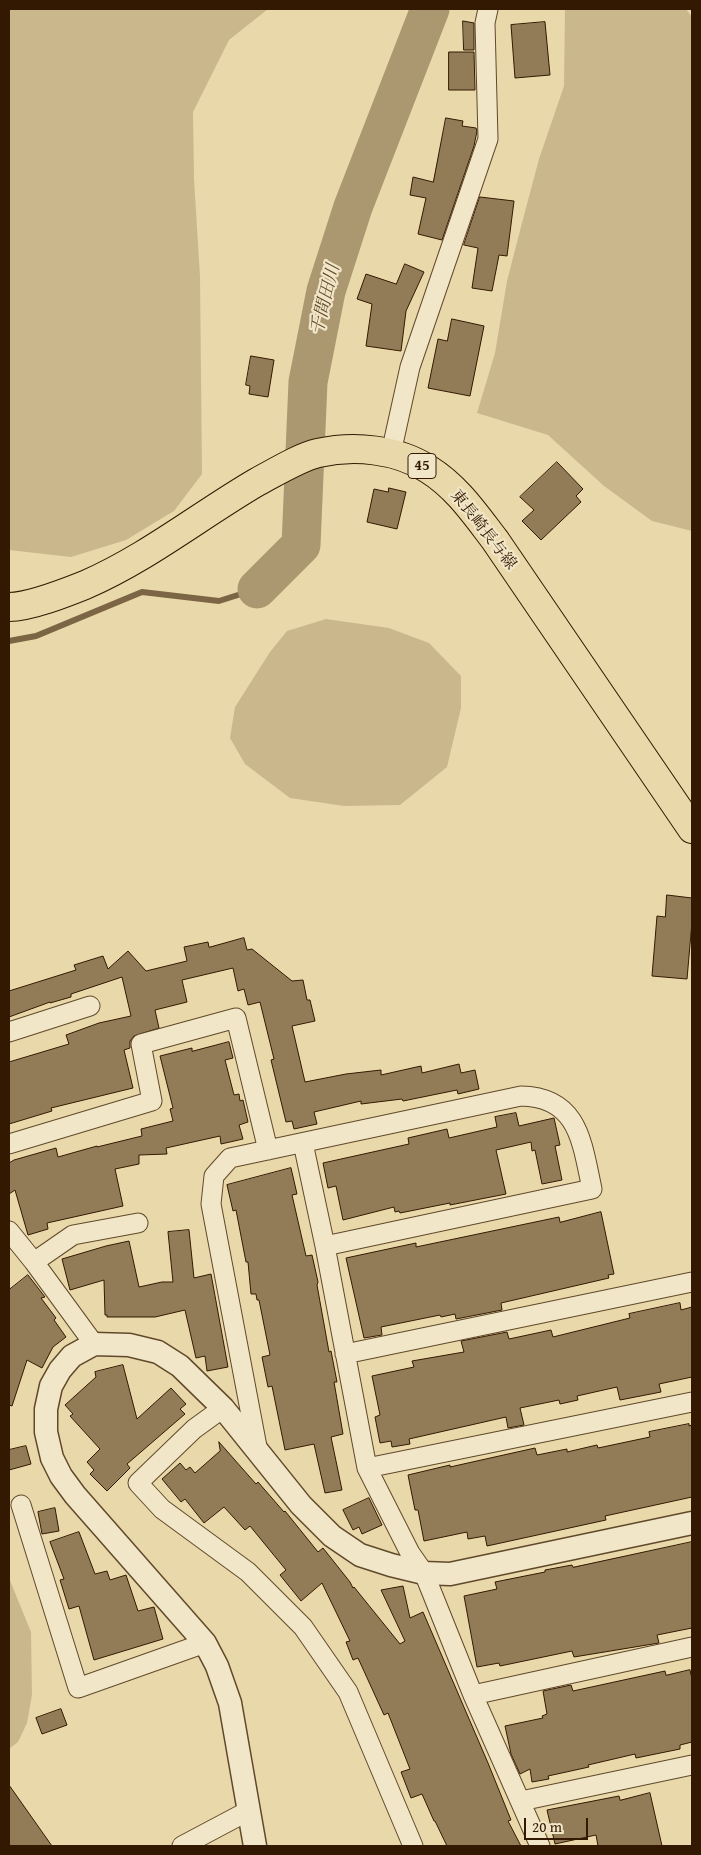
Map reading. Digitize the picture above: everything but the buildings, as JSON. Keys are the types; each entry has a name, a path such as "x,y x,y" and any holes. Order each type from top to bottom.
{"main road":[{"name":"東長崎長与線","path":"9,607 62,594 110,574 157,548 238,493 280,469 317,453 352,449 391,453 428,469 460,494 495,540 692,829"}],"street":[{"path":"391,453 410,367 488,139 485,23 488,9"},
{"path":"9,1032 90,1006"},
{"path":"9,1144 152,1101 141,1044 236,1018 268,1150"},
{"path":"258,1452 211,1204 214,1176 230,1158 521,1096 536,1096 550,1100 570,1118 581,1142 592,1189 325,1246"},
{"path":"303,1143 325,1246 367,1468 410,1553 424,1573 473,1695 540,1846"},
{"path":"34,1262 73,1235 138,1223"},
{"path":"9,1231 94,1344"},
{"path":"345,1354 692,1282"},
{"path":"255,1846 230,1703 218,1666 204,1643 75,1495 61,1476 52,1458 46,1432 46,1409 51,1386 60,1370 72,1356 94,1344 129,1345 158,1352 180,1366 224,1408 301,1505 332,1536 360,1554 424,1573 450,1574 692,1523"},
{"path":"367,1468 692,1402"},
{"path":"224,1408 194,1429 138,1483 162,1509 248,1572 303,1627 348,1692 413,1846"},
{"path":"21,1505 78,1688 204,1643"},
{"path":"473,1695 692,1647"},
{"path":"521,1800 692,1765"},
{"path":"182,1846 248,1811"}],"shaded area":[{"path":"9,9 268,9 229,40 193,112 194,179 200,276 202,474 174,511 126,540 71,557 9,550"},
{"path":"565,9 686,9 692,17 692,531 652,521 604,486 548,435 477,413 495,353 507,281 539,159 564,86"},
{"path":"326,619 389,628 429,643 461,676 461,708 447,767 400,805 344,806 290,798 245,764 230,738 235,707 270,652 287,631"},
{"path":"9,1578 31,1632 32,1695 27,1723 18,1742 9,1749"}],"waterway":[{"name":"千間田川","path":"257,589 301,545 308,382 326,291 353,207 430,9"},
{"path":"9,641 36,636 142,592 219,601 257,589"}]}
